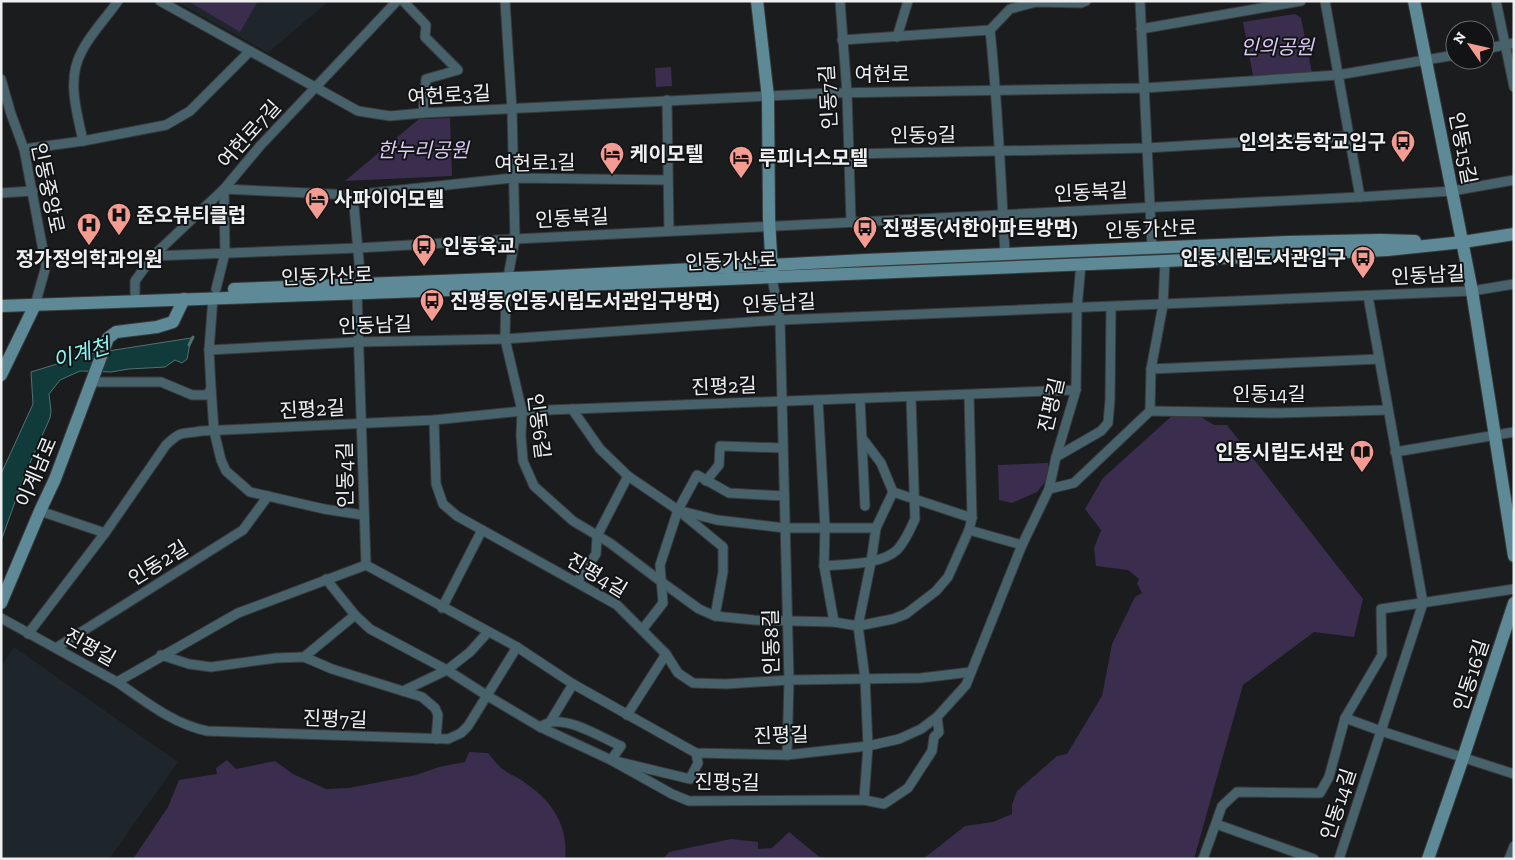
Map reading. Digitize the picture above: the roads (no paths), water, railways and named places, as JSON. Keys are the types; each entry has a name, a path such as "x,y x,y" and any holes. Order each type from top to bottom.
{"main road":[{"path":"757,1 768,97 772,271"},
{"name":"인동15길","path":"1414,1 1462,242"},
{"name":"인동가산로","path":"772,271 989,268 1387,250 1514,234"},
{"name":"인동가산로","path":"1,306 36,301 135,293 215,294 507,283 772,271 1005,254 1380,240 1462,242"},
{"path":"1462,242 1496,435 1514,556"},
{"name":"인동가산로","path":"1,298 36,301 184,299 215,294"},
{"name":"이계남로","path":"1,603 55,479 108,338 116,332 157,327 173,322 184,299"},
{"path":"1,375 36,301"},
{"name":"인동16길","path":"1428,859 1514,603"}],"street":[{"path":"83,141 74,96 76,66 82,50 118,1"},
{"name":"여헌로3길","path":"160,1 358,111 390,116 667,100 768,97"},
{"name":"여헌로7길","path":"135,293 135,281 153,256 224,189 260,146 397,1"},
{"path":"403,1 426,25 425,37 458,70 426,79 423,113"},
{"name":"인동6길","path":"505,1 512,110 515,239 507,283 506,339 522,411 523,462 534,486 543,496 573,521 610,543 699,609 715,616 788,622"},
{"name":"인동7길","path":"840,1 847,93 851,222"},
{"path":"897,37 908,1"},
{"path":"842,40 990,30 1010,9 1036,2 1081,3 1086,1"},
{"path":"1140,1 1152,248"},
{"path":"1141,29 1300,1"},
{"path":"1325,1 1360,196"},
{"path":"1496,1 1509,44 1514,87"},
{"path":"990,30 996,92 1005,254"},
{"path":"1495,47 1509,44"},
{"path":"24,149 83,141 166,125 190,111 250,51"},
{"path":"996,92 1144,88 1338,76 1445,57"},
{"name":"인동중앙로","path":"1,79 6,114 24,149 46,266 36,301"},
{"name":"여헌로","path":"768,97 847,93 996,92"},
{"path":"667,100 669,231"},
{"name":"인동9길","path":"848,154 1147,148 1349,136"},
{"name":"여헌로1길","path":"224,189 353,195 513,178 668,180"},
{"name":"인동북길","path":"153,256 358,248 1452,191 1514,180"},
{"path":"224,189 225,253 215,294 209,350 214,431 221,460 226,471 250,492 324,509 363,515"},
{"path":"1,193 33,191"},
{"path":"353,195 358,248"},
{"name":"인동4길","path":"358,248 358,342 366,565"},
{"path":"1049,489 1074,483 1150,411 1151,369 1164,305 1165,261"},
{"name":"진평길","path":"1,618 117,682 161,655 238,613 366,565 442,608 517,647 573,684 696,753 787,756 868,746 899,739 921,729 937,717 966,685 1022,545 1049,489 1076,390 1077,308 1081,264"},
{"name":"인동8길","path":"772,271 780,320 789,680 787,756"},
{"name":"인동남길","path":"209,350 358,342 506,339 780,320 1472,291 1514,284"},
{"name":"인동14길","path":"1339,859 1423,603 1368,296"},
{"path":"1056,458 1101,431 1108,423 1111,307"},
{"name":"인동14길","path":"1151,369 1379,359"},
{"path":"91,382 161,382 192,395 207,395 211,388"},
{"name":"진평2길","path":"28,634 105,533 166,445 185,431 434,420 522,411 1076,390"},
{"path":"788,622 834,622 858,626 893,619 906,614 936,591 948,577 969,530 972,518 969,394"},
{"path":"824,566 871,562 895,552 902,544 915,519 911,397"},
{"path":"860,398 865,506"},
{"path":"818,400 825,528 824,566 834,622"},
{"path":"572,409 600,449 628,476 678,510 723,547 723,572 715,616"},
{"name":"인동14길","path":"1150,411 1278,412 1388,410"},
{"name":"진평4길","path":"434,420 436,484 443,504 457,516 617,605 666,654 678,673 693,683 726,684 789,680 922,678 971,672"},
{"path":"1395,452 1514,432"},
{"path":"862,438 881,464 893,492 876,528 858,626 865,678 868,746 864,800"},
{"path":"706,481 719,465 720,446 783,448"},
{"path":"642,630 663,603 660,565 678,510 697,475 729,493 784,496"},
{"path":"577,582 596,554 597,536 628,476"},
{"path":"893,492 972,518"},
{"name":"인동2길","path":"56,648 243,530 268,496"},
{"path":"678,510 717,520 785,528 876,528"},
{"path":"40,511 105,533"},
{"path":"442,608 482,530"},
{"path":"969,530 1022,545"},
{"path":"326,579 355,615 370,629 447,670 486,696"},
{"path":"1423,603 1514,589"},
{"name":"인동14길","path":"1203,859 1222,806 1236,792 1320,793 1329,777 1345,718 1382,655 1381,609 1423,603"},
{"path":"304,657 355,615"},
{"path":"403,691 447,670 470,652 488,632"},
{"name":"진평7길","path":"117,682 168,716 190,728 207,731 448,739 460,733 475,715 517,647"},
{"path":"627,715 666,654"},
{"path":"161,655 190,664 211,667 276,658 304,657 332,669 422,697 435,708 438,715 436,739"},
{"path":"540,727 550,722 573,684"},
{"name":"진평5길","path":"486,696 540,727 611,760 672,794 689,801 864,800 884,804 908,788 932,751 934,737 940,732 937,717"},
{"path":"1345,718 1514,774"},
{"path":"550,722 580,726 592,734 620,746 611,760 690,778 698,763 696,753"},
{"name":"인동14길","path":"1216,824 1314,859"},
{"path":"1509,859 1514,846"}],"water":[{"name":"이계천","path":"191,338 187,359 182,363 175,360 165,367 111,372 80,371 60,380 49,394 50,418 25,474 1,541 1,474 33,404 31,372 89,354"}],"waterway":[{"name":"이계천","path":"189,345 193,337"}],"place":[{"name":"인의초등학교입구","path":"1403,163"},
{"name":"케이모텔","path":"612,175"},
{"name":"루피너스모텔","path":"741,179"},
{"name":"사파이어모텔","path":"317,220"},
{"name":"준오뷰티클럽","path":"119,236"},
{"name":"정가정의학과의원","path":"89,246"},
{"name":"진평동(서한아파트방면)","path":"865,249"},
{"name":"인동육교","path":"424,267"},
{"name":"인동시립도서관입구","path":"1363,279"},
{"name":"진평동(인동시립도서관입구방면)","path":"432,322"},
{"name":"인동시립도서관","path":"1362,473"}],"park label":[{"name":"인의공원","path":"1277,47"},
{"name":"한누리공원","path":"423,150"}]}
